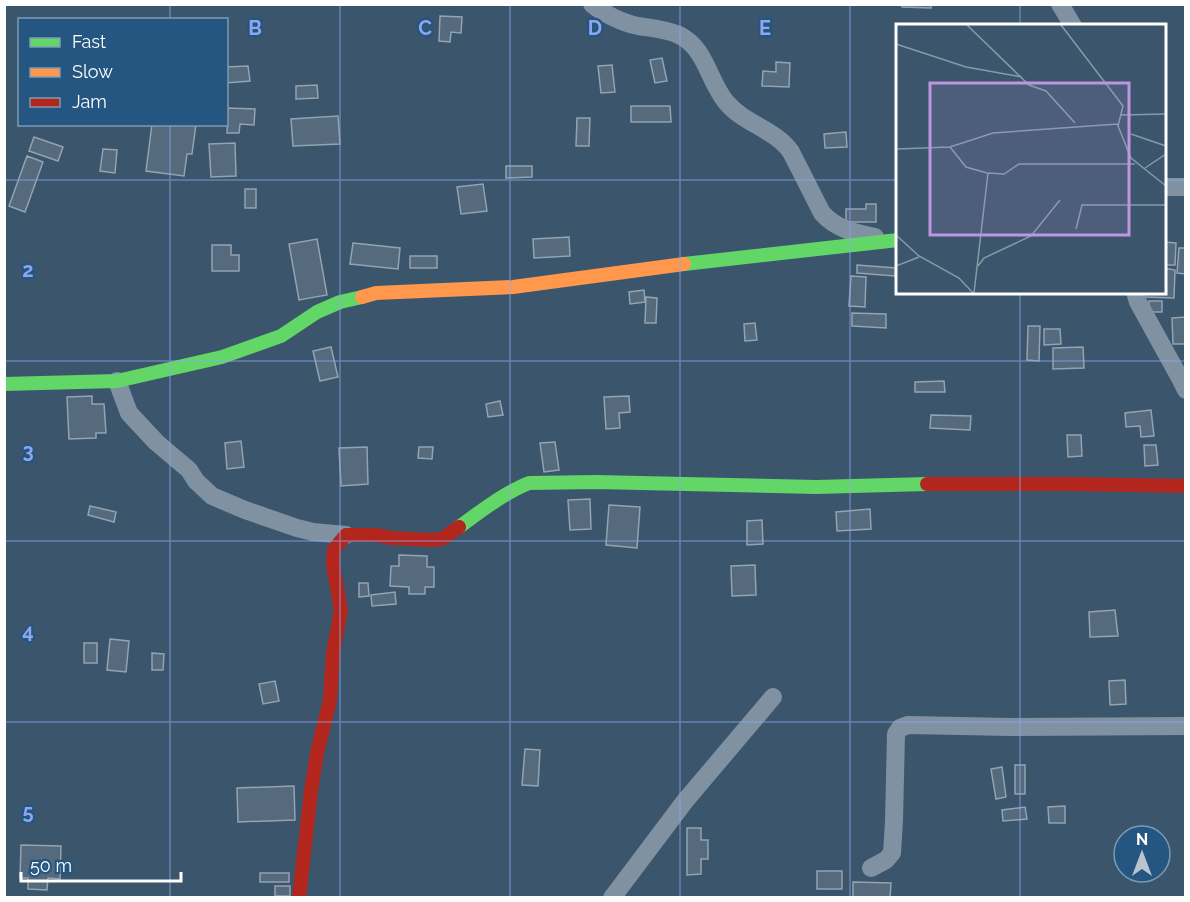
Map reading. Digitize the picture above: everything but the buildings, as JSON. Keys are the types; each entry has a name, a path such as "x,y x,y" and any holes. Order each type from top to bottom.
{"street":[{"path":"592,4 629,23 680,35 702,56 720,94 732,109 786,145 816,205 828,220 844,230 893,240"},
{"path":"1060,4 1072,24"},
{"path":"1166,187 1185,187"},
{"path":"4,384 117,381 222,357 281,336 317,312 333,305 376,293 513,286 893,240"},
{"path":"1136,294 1185,390"},
{"path":"117,381 129,413 156,442 189,470 196,481 212,496 297,528 346,536 376,535 392,538 442,539 480,511 529,483 596,482 816,487 911,484 1185,486"},
{"path":"299,897 311,791 317,753 330,700 333,653 340,610 333,565 334,549 346,536"},
{"path":"612,897 685,801 774,697"},
{"path":"871,868 886,860 892,853 896,734 900,728 908,725 1185,726"}],"traffic: fast":[{"path":"684,264 896,240"},
{"path":"4,384 117,381 222,357 281,336 317,312 340,302 362,297"},
{"path":"459,527 502,497 529,483 596,482 816,487 927,484"}],"traffic: slow":[{"path":"362,297 376,293 513,287 684,264"}],"traffic: jam":[{"path":"927,484 1186,486"},
{"path":"299,898 311,791 317,753 330,700 333,653 341,610 333,565 334,549 346,535 432,540 442,539 459,527"}]}
